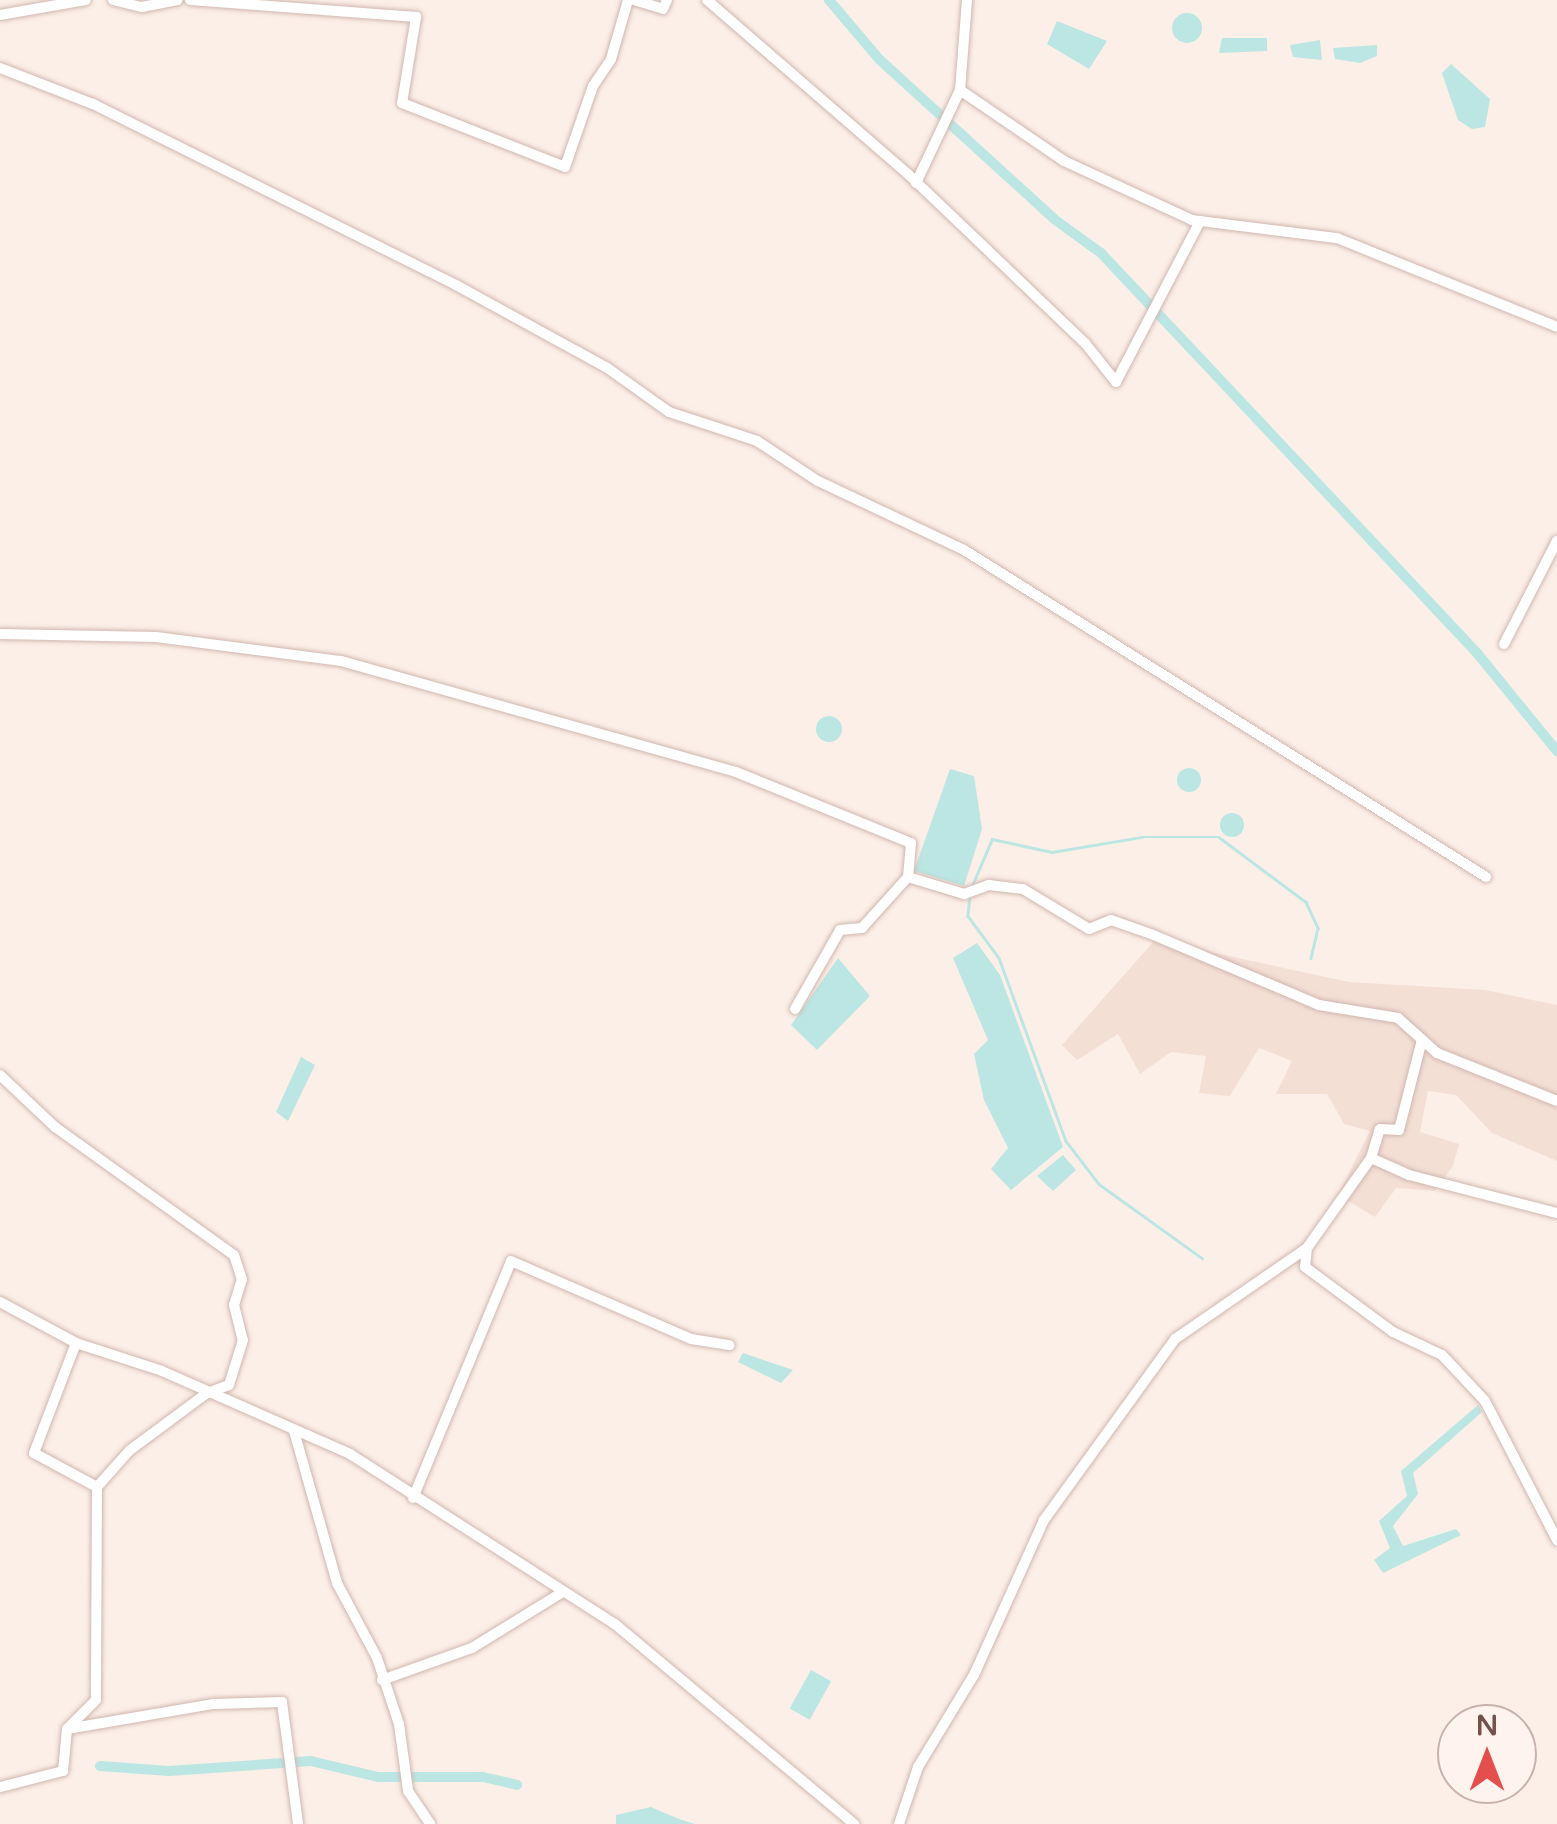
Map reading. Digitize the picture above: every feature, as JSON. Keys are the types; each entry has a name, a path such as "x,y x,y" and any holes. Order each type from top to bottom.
{"street":[{"path":"0,15 86,0"},
{"path":"113,0 142,7 177,0"},
{"path":"190,0 416,17 402,102 565,167 594,86 611,59 631,0 663,9 667,0"},
{"path":"707,0 916,183 1086,343 1116,382 1200,221"},
{"path":"916,183 938,147 957,94 966,0"},
{"path":"0,68 93,104 456,285 606,366 670,412 756,441 818,482 964,550 1486,877"},
{"path":"957,94 1064,161 1200,221 1336,238 1557,327"},
{"path":"1504,644 1557,542"},
{"path":"0,634 156,637 341,660 736,772 911,844 908,877 862,928 840,930 796,1008"},
{"path":"908,877 964,894 988,885 1023,889 1089,929 1111,920 1319,1005 1398,1018 1437,1054 1557,1100"},
{"path":"898,1824 918,1767 974,1675 1044,1520 1175,1339 1307,1248 1371,1158 1380,1129 1399,1130 1422,1040"},
{"path":"0,1075 54,1127 234,1255 242,1279 234,1305 242,1340 229,1385 207,1393 130,1452 97,1488 100,1679 91,1710 67,1730 64,1771 0,1787"},
{"path":"1371,1158 1410,1175 1557,1213"},
{"path":"1307,1248 1305,1267 1394,1332 1442,1355 1484,1402 1557,1540"},
{"path":"413,1498 511,1261 691,1339 730,1345"},
{"path":"0,1302 76,1343 350,1454 614,1624 854,1824"},
{"path":"76,1343 34,1453 97,1488"},
{"path":"294,1431 337,1583 399,1724 406,1783 430,1824"},
{"path":"382,1680 472,1648 561,1593"},
{"path":"67,1730 214,1704 282,1702 298,1824"}],"shaded area":[{"path":"1155,940 1349,982 1485,990 1557,1005 1557,1161 1492,1133 1456,1095 1428,1091 1420,1132 1459,1144 1453,1166 1435,1191 1396,1188 1375,1217 1338,1195 1370,1131 1344,1124 1327,1094 1276,1094 1292,1061 1259,1048 1230,1096 1199,1093 1206,1056 1171,1052 1140,1074 1118,1034 1077,1060 1062,1045"}],"water":[{"path":"1187,13 1197,18 1202,28 1197,38 1187,43 1177,38 1172,28 1177,18"},
{"path":"1057,21 1107,41 1089,69 1047,44"},
{"path":"1222,38 1267,38 1267,51 1219,53"},
{"path":"1320,40 1322,60 1293,57 1290,45"},
{"path":"1377,45 1377,56 1360,63 1335,59 1333,48"},
{"path":"1451,64 1490,99 1485,127 1472,129 1458,120 1442,73"},
{"path":"829,716 838,720 842,729 838,738 829,742 820,738 816,729 820,720"},
{"path":"1189,768 1198,771 1198,789 1189,792 1180,789 1177,780 1180,771"},
{"path":"950,769 974,776 982,829 964,886 914,871"},
{"path":"1232,813 1244,825 1232,837 1220,825"},
{"path":"977,943 1000,975 1063,1147 1011,1190 991,1169 1008,1148 984,1100 974,1054 988,1040 953,958"},
{"path":"838,958 870,996 817,1050 791,1025"},
{"path":"301,1057 315,1065 288,1121 276,1112"},
{"path":"1063,1155 1076,1170 1053,1191 1037,1176"},
{"path":"743,1353 793,1370 781,1383 738,1362"},
{"path":"1478,1405 1482,1412 1413,1473 1418,1494 1393,1526 1403,1546 1456,1529 1461,1535 1383,1573 1374,1560 1390,1548 1379,1521 1407,1496 1401,1471"},
{"path":"811,1670 831,1681 810,1720 790,1708"},
{"path":"651,1807 695,1824 616,1824 616,1815"}],"waterway":[{"path":"829,0 879,59 1054,219 1101,253 1477,653 1557,751"},
{"path":"971,888 992,839 1052,852 1142,837 1219,837 1306,902 1318,928 1311,958"},
{"path":"970,896 968,916 999,958 1066,1141 1099,1184 1202,1258"},
{"path":"100,1766 169,1771 311,1761 378,1777 483,1777 517,1785"}]}
